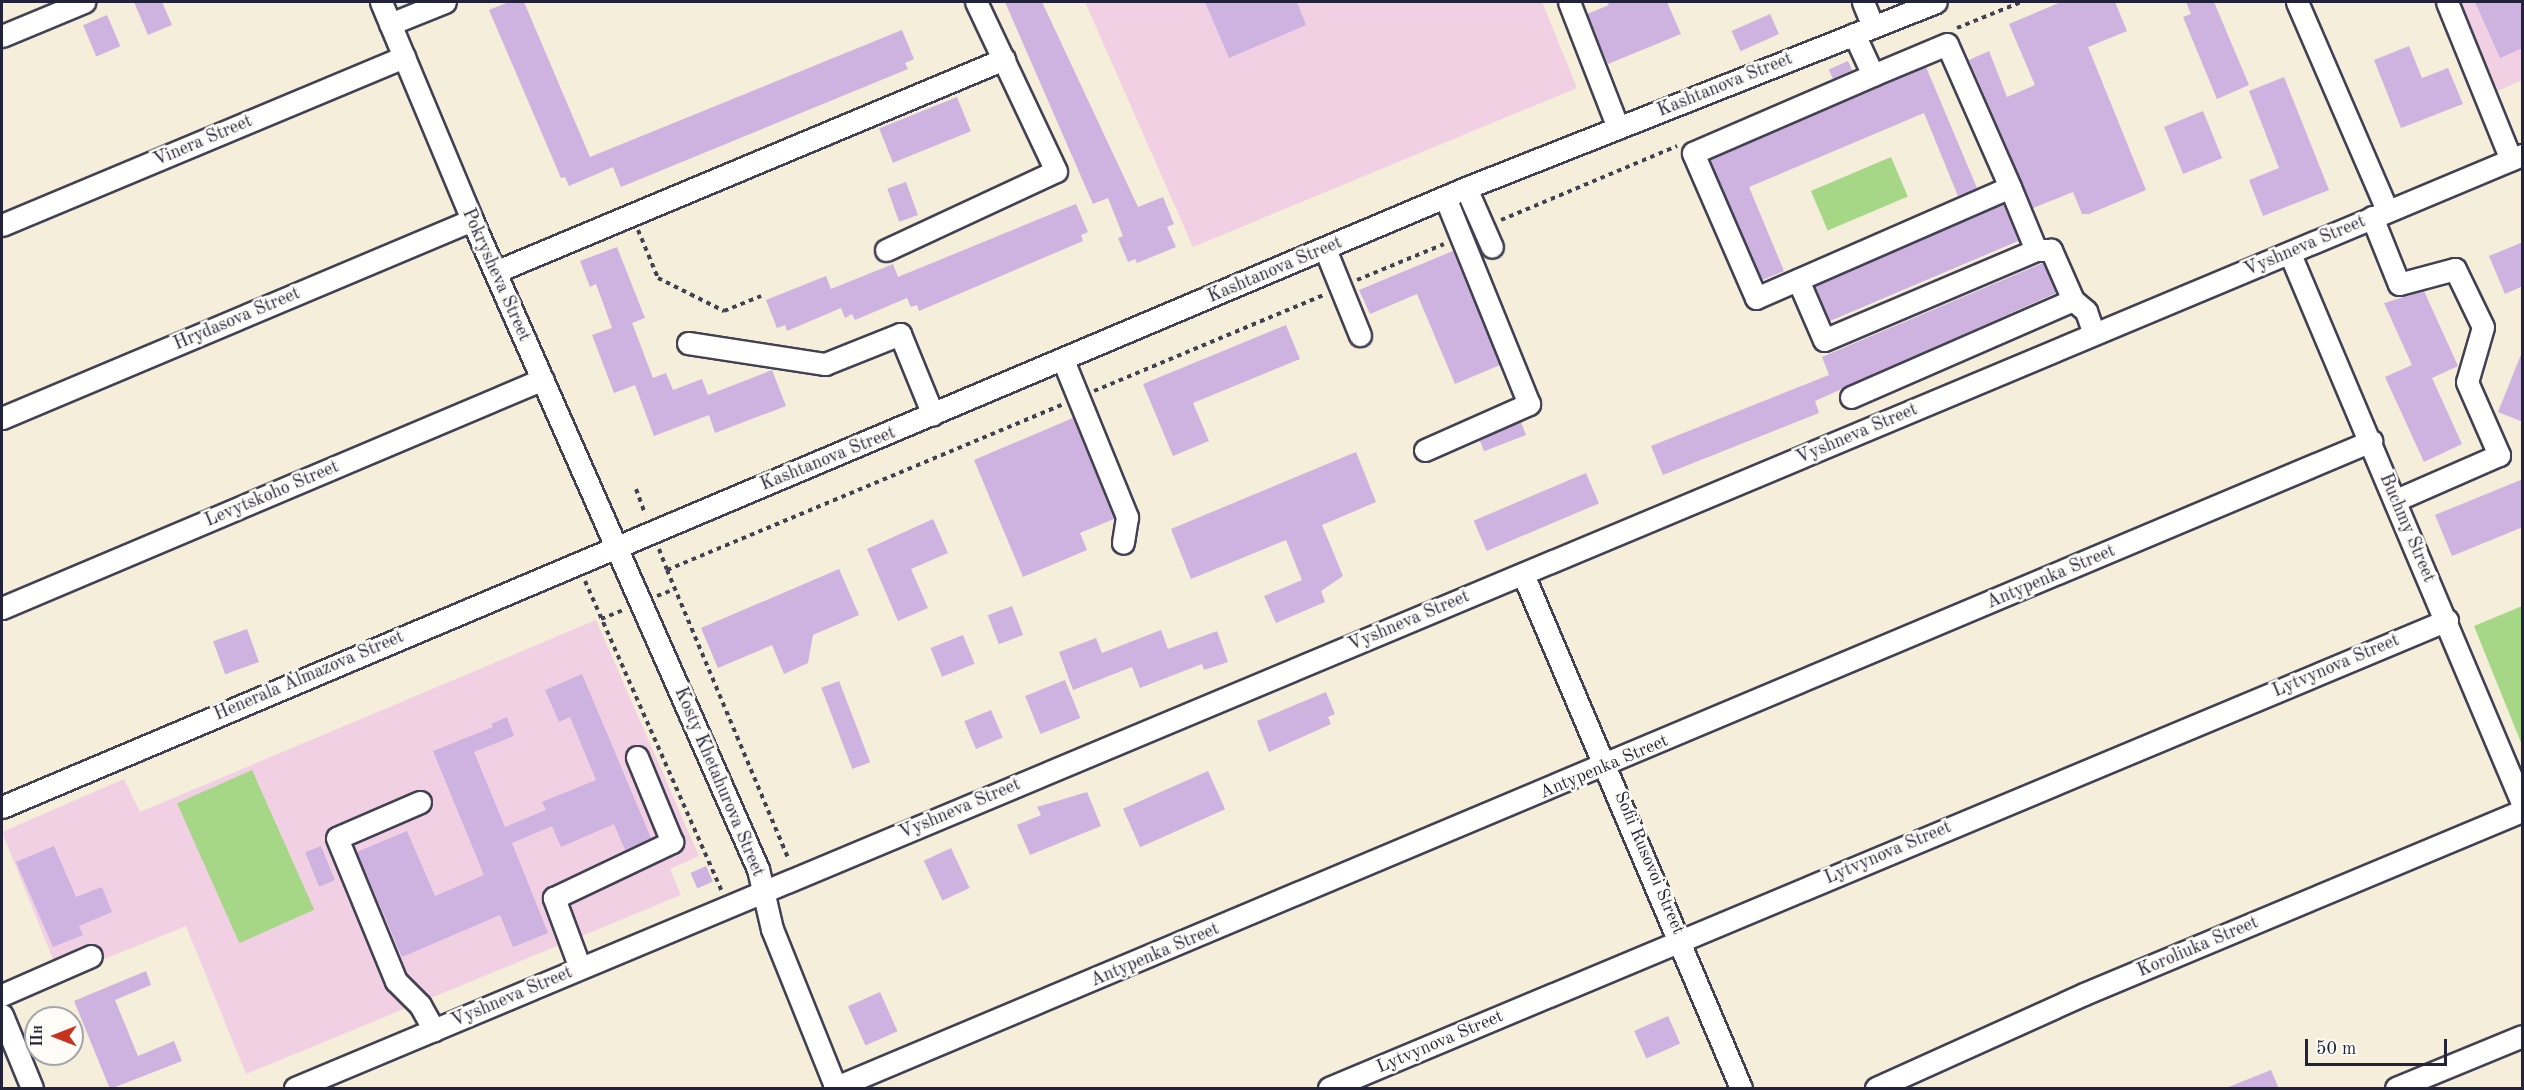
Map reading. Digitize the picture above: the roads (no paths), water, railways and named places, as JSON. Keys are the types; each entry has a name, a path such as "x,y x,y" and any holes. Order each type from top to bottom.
{"street":[{"path":"2,36 84,2"},
{"name":"Pokrysheva Street","path":"381,2 471,220 618,546"},
{"path":"390,24 445,2"},
{"path":"886,250 1056,171 976,2"},
{"path":"1569,2 1618,128"},
{"path":"1863,2 1864,30 1873,75"},
{"name":"Kashtanova Street","path":"618,546 933,416 1466,188 1936,2"},
{"path":"2297,2 2380,214 2399,284 2455,269 2483,327 2467,382 2499,455 2396,500"},
{"path":"2446,2 2517,157"},
{"path":"2010,187 1756,298 1693,153 1947,44 2010,187 2036,250"},
{"name":"Vinera Street","path":"2,225 404,57"},
{"path":"495,272 631,213 1004,60"},
{"name":"Vyshneva Street","path":"295,1089 791,879 2290,254 2517,157"},
{"path":"1466,188 1492,247"},
{"path":"1425,450 1530,404 1445,197"},
{"name":"Hrydasova Street","path":"2,418 471,220"},
{"path":"1325,249 1360,335"},
{"path":"1797,280 1824,340 2036,250 2051,250 2073,300 2086,310 2094,334"},
{"name":"Buchmy Street","path":"2290,254 2523,803"},
{"path":"1851,397 2073,300"},
{"path":"688,343 825,364 900,334 933,416"},
{"path":"1063,360 1127,517 1123,543"},
{"name":"Levytskoho Street","path":"2,608 543,379"},
{"name":"Antypenka Street","path":"835,1088 1607,766 2371,441"},
{"name":"Henerala Almazova Street","path":"2,807 618,546"},
{"name":"Kosty Khetahurova Street","path":"618,546 765,890 772,928 835,1088"},
{"name":"Sofii Rusovoi Street","path":"1523,574 1681,940 1741,1089"},
{"name":"Lytvynova Street","path":"1329,1089 2447,620"},
{"path":"580,968 554,898 672,842 638,758"},
{"path":"420,802 337,838 396,981 420,1005 434,1030"},
{"name":"Koroliuka Street","path":"1876,1089 2084,994 2523,811"},
{"path":"2,995 91,956"},
{"path":"2,1015 32,1089"},
{"path":"2396,1089 2523,1036"}]}
